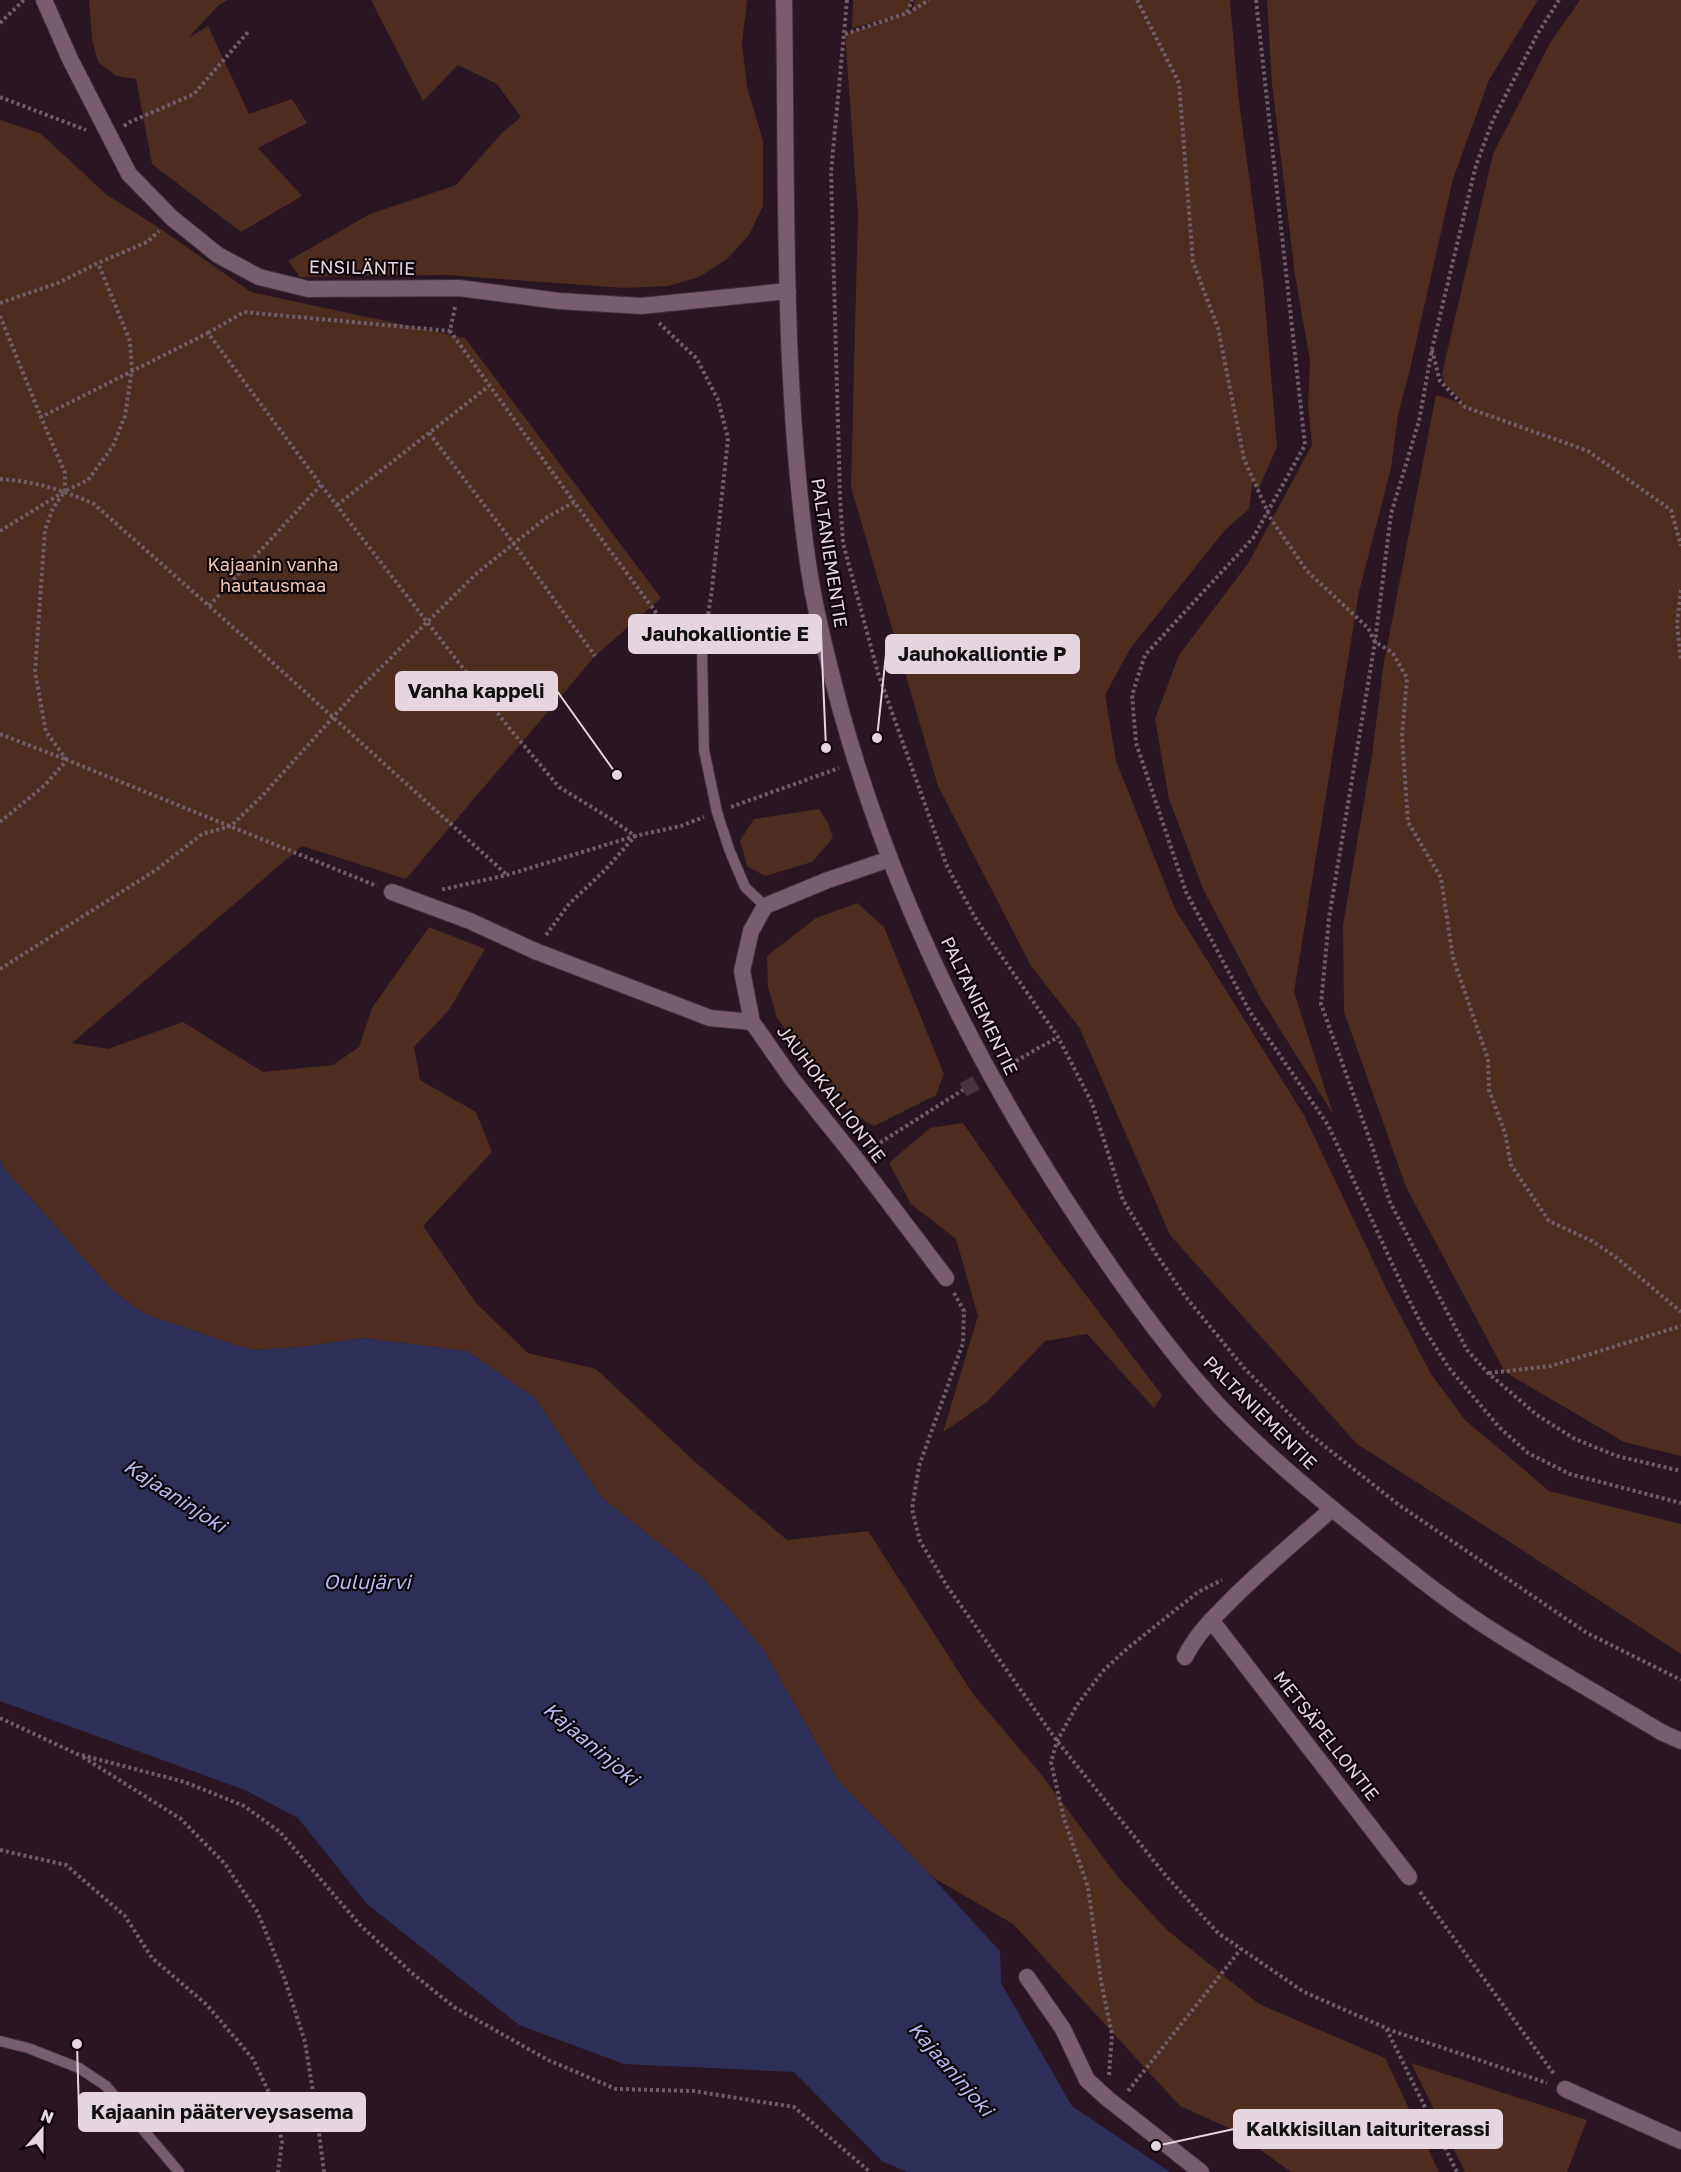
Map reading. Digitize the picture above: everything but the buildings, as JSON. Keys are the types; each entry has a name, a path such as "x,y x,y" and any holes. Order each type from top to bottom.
{"street":[{"name":"ENSILÄNTIE","path":"44,0 109,138 129,174 172,218 218,255 259,277 308,288 459,288 559,301 641,306 788,291"},
{"name":"PALTANIEMENTIE","path":"784,0 792,424 806,553 826,658 855,763 890,859 970,1039 1056,1186 1123,1286 1171,1349 1221,1407 1332,1509 1410,1572 1497,1634 1661,1732 1681,1741"},
{"path":"765,906 828,880 890,859"},
{"path":"392,892 470,921 535,951 710,1018 752,1022"},
{"name":"JAUHOKALLIONTIE","path":"765,906 750,931 742,971 752,1022 792,1079 946,1278"},
{"path":"1185,1657 1193,1641 1211,1620 1261,1571 1332,1509"},
{"name":"METSÄPELLONTIE","path":"1211,1620 1409,1877"},
{"path":"1027,1977 1063,2029 1086,2080 1201,2172"},
{"path":"1565,2089 1681,2141"}],"lane":[{"path":"702,650 704,750 717,812 745,887 765,906"},
{"path":"0,2041 28,2048 79,2068 106,2086 179,2172"}],"path":[{"path":"0,23 24,0"},
{"path":"847,0 831,173 843,543 878,673 948,866 976,921 1058,1037 1092,1103 1123,1200 1185,1296 1244,1368 1308,1433 1399,1505 1587,1633 1681,1680"},
{"path":"907,13 912,0"},
{"path":"845,34 907,13 929,0"},
{"path":"1137,0 1179,83 1192,262 1218,328 1244,459 1267,512 1306,571 1368,628 1375,642 1392,652 1407,678 1402,736 1408,822 1441,878 1453,958 1488,1059 1489,1090 1505,1133 1511,1165 1549,1221 1600,1247 1681,1312"},
{"path":"1256,0 1305,445 1252,538 1145,655 1132,695 1136,743 1186,892 1250,1012 1328,1125 1408,1298 1424,1329 1449,1368 1499,1427 1528,1453 1570,1474 1681,1503"},
{"path":"1559,0 1538,33 1493,120 1476,165 1432,349 1419,421 1391,514 1375,642 1329,918 1321,1004 1390,1202 1467,1350 1488,1373 1537,1415 1575,1439 1617,1456 1681,1471"},
{"path":"0,97 109,138 130,122 194,94 248,32"},
{"path":"0,303 58,283 147,242 161,229"},
{"path":"0,531 65,491 88,480 113,446 125,416 132,370 130,341 98,263"},
{"path":"459,288 450,331 672,634 702,650 712,589 729,438 718,400 697,359 641,306"},
{"path":"41,417 208,333 244,312 450,331"},
{"path":"0,316 65,473 65,491 53,508 45,530 35,672 46,732 67,760"},
{"path":"208,333 321,485 510,729 559,787 635,836"},
{"path":"1432,349 1440,381 1465,407 1588,451 1671,510 1681,546"},
{"path":"337,505 489,386"},
{"path":"429,433 514,544 595,656"},
{"path":"0,479 65,491 94,504 507,875"},
{"path":"209,606 321,485"},
{"path":"0,969 156,870 202,834 231,826 263,795 333,717 477,573 546,518 574,502"},
{"path":"1681,590 1677,624 1681,660"},
{"path":"0,734 392,892"},
{"path":"0,822 45,785 67,760"},
{"path":"429,892 507,875 635,836 681,826 855,763"},
{"path":"535,951 569,904 605,870 635,836"},
{"path":"1016,1061 1058,1037"},
{"path":"856,1159 963,1090"},
{"path":"946,1278 964,1311 963,1343 919,1466 912,1509 920,1541 947,1586 1057,1741 1167,1877 1218,1933 1241,1949 1304,1992 1386,2028 1565,2089"},
{"path":"1488,1373 1551,1366 1681,1326"},
{"path":"1112,2102 1112,2034 1101,1981 1088,1887 1064,1819 1051,1762 1057,1741 1077,1705 1104,1670 1129,1647 1198,1592 1221,1580 1261,1571"},
{"path":"0,1718 77,1754 181,1819 225,1864 258,1913 284,1977 305,2042 318,2117 324,2172"},
{"path":"77,1754 185,1782 244,1806 280,1832 360,1925 412,1974 454,2007 548,2060 616,2089 693,2091 794,2108 870,2172"},
{"path":"0,1850 66,1865 125,1916 152,1958 207,2005 253,2059 274,2103 282,2142 278,2172"},
{"path":"1409,1877 1565,2089"},
{"path":"1112,2102 1241,1949"},
{"path":"1386,2028 1456,2172"}],"green space":[{"path":"89,0 228,0 219,5 188,38 208,26 249,114 292,99 307,123 258,148 302,196 241,232 152,164 136,79 116,76 98,62 92,39"},
{"path":"371,0 747,0 742,43 747,87 763,141 763,206 749,235 727,259 699,277 668,286 623,288 447,275 300,277 288,261 370,214 456,185 502,133 521,117 497,84 458,65 423,101"},
{"path":"853,0 912,0 908,13 912,10 915,0 1230,0 1238,94 1263,280 1277,447 1258,490 1253,481 1249,509 1225,530 1130,649 1105,695 1116,761 1175,909 1304,1115 1388,1292 1431,1374 1465,1420 1549,1491 1681,1524 1681,1654 1357,1444 1170,1235 1079,1027 1031,966 938,786 851,487 858,214 845,34 895,17 852,28"},
{"path":"1267,0 1538,0 1489,80 1453,179 1398,415 1391,468 1359,592 1294,992 1333,1114 1261,999 1204,891 1169,799 1155,719 1179,655 1249,562 1312,445 1308,407 1310,361 1295,275 1272,84"},
{"path":"1580,0 1681,0 1681,1456 1624,1442 1505,1372 1406,1187 1344,1012 1343,925 1372,755 1384,662 1436,395 1465,404 1444,383 1442,374 1493,154 1550,43"},
{"name":"Kajaanin vanha hautausmaa","path":"0,120 40,133 107,195 161,229 251,292 465,338 661,598 595,656 406,879 302,846 72,1043 108,1049 183,1022 263,1072 333,1065 359,1047 372,1008 429,927 485,949 449,1010 414,1047 420,1080 476,1112 492,1152 423,1226 476,1303 528,1353 596,1369 693,1460 787,1540 868,1531 973,1694 1041,1774 1117,1876 1167,1930 1259,2004 1385,2058 1439,2172 1291,2172 1233,2130 1180,2106 1013,1924 932,1877 838,1780 763,1649 704,1579 601,1497 535,1398 467,1351 363,1338 300,1347 255,1350 143,1313 111,1289 3,1167 0,1158"},
{"path":"819,809 828,823 833,838 812,862 765,876 747,866 740,841 754,819"},
{"path":"857,903 884,927 944,1074 936,1095 874,1126 848,1111 777,1018 768,987 767,956 816,918"},
{"path":"963,1123 1047,1244 1162,1395 1154,1408 1087,1334 1045,1341 987,1402 943,1432 978,1316 956,1239 911,1204 889,1163 930,1128"},
{"path":"1411,2063 1587,2120 1567,2172 1465,2172"}],"water":[{"name":"Oulujärvi","path":"0,1158 3,1167 111,1289 143,1313 255,1350 300,1347 363,1338 467,1351 535,1398 601,1497 704,1579 763,1649 838,1780 1000,1951 1001,1983 1072,2106 1170,2172 907,2172 882,2161 794,2072 624,2064 519,2025 366,1903 298,1818 245,1790 0,1701"}],"tunnel":[{"path":"963,1090 1016,1061"}],"place":[{"name":"Jauhokalliontie P","path":"877,738"},
{"name":"Jauhokalliontie E","path":"826,748"},
{"name":"Vanha kappeli","path":"617,775"},
{"name":"Kajaanin pääterveysasema","path":"77,2044"},
{"name":"Kalkkisillan laituriterassi","path":"1156,2146"}],"water label":[{"name":"Kajaaninjoki","path":"175,1496"},
{"name":"Kajaaninjoki","path":"591,1744"},
{"name":"Kajaaninjoki","path":"951,2069"}]}
